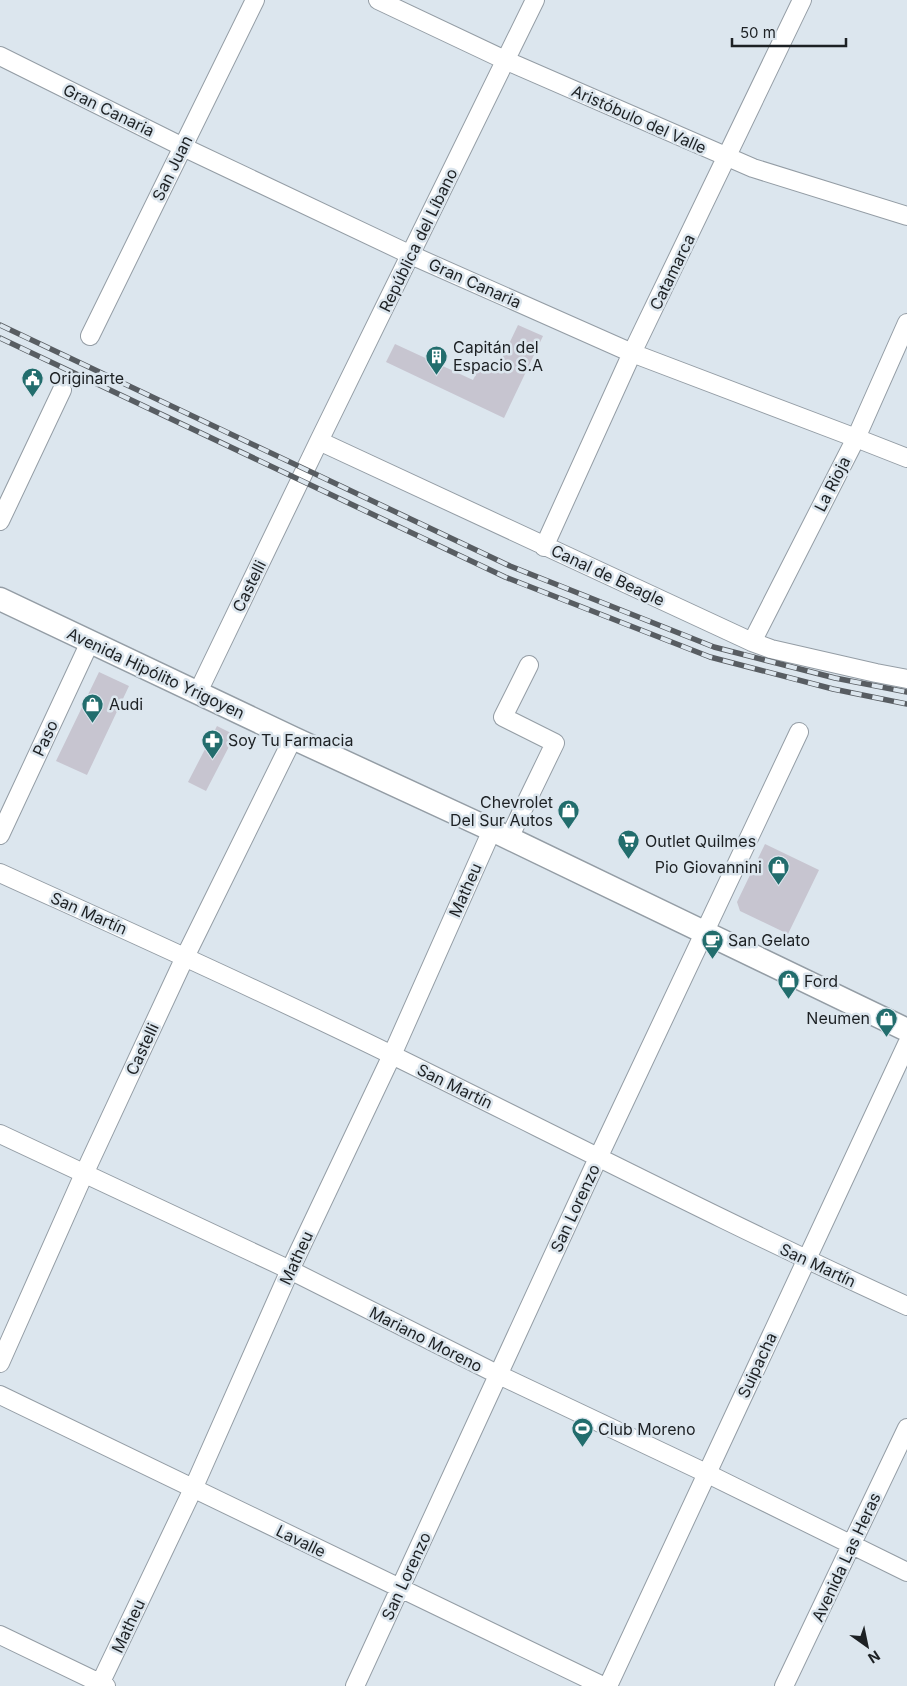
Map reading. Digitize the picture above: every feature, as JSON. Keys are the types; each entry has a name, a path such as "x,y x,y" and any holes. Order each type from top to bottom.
{"main road":[{"name":"Avenida Hipólito Yrigoyen","path":"0,599 501,834 907,1030"}],"street":[{"name":"San Juan","path":"90,336 256,0"},
{"name":"Aristóbulo del Valle","path":"378,0 507,61 753,168 907,216"},
{"name":"República del Líbano","path":"303,475 536,0"},
{"name":"Catamarca","path":"544,546 632,353 802,0"},
{"name":"Gran Canaria","path":"0,56 183,147 411,255 632,353 907,458"},
{"name":"La Rioja","path":"752,642 856,438 907,323"},
{"path":"0,522 62,390"},
{"name":"Canal de Beagle","path":"319,441 752,642 771,649 907,679"},
{"name":"Castelli","path":"198,692 303,475"},
{"name":"Paso","path":"0,835 90,642"},
{"name":"Matheu","path":"102,1685 193,1489 290,1270 392,1055 501,834 555,743 503,717 529,665"},
{"name":"San Lorenzo","path":"355,1686 598,1158 799,732"},
{"name":"Castelli","path":"0,1364 84,1174 185,957 293,738"},
{"name":"San Martín","path":"0,873 185,957 392,1055 807,1260 907,1306"},
{"name":"Suipacha","path":"608,1686 907,1044"},
{"name":"Mariano Moreno","path":"0,1134 290,1270 498,1376 706,1473 907,1572"},
{"name":"Lavalle","path":"0,1395 603,1686"},
{"name":"Avenida Las Heras","path":"784,1686 907,1428"},
{"path":"0,1635 102,1685"}],"building":[{"name":"Capitán del Espacio S.A","path":"518,325 543,336 504,418 386,362 395,344 473,380 482,362 497,369"},
{"name":"Audi","path":"99,672 129,686 87,775 56,761"},
{"name":"Soy Tu Farmacia","path":"217,726 235,735 206,791 188,782"},
{"name":"Pio Giovannini","path":"765,844 819,870 788,934 740,911 737,902"}],"railway":[{"path":"0,325 510,566 714,647 835,678 907,692"},
{"path":"0,338 505,577 710,657 833,689 907,704"}],"place":[{"name":"Capitán del Espacio S.A","path":"437,375"},
{"name":"Originarte","path":"33,397"},
{"name":"Audi","path":"93,723"},
{"name":"Soy Tu Farmacia","path":"212,759"},
{"name":"Chevrolet Del Sur Autos","path":"569,830"},
{"name":"Outlet Quilmes","path":"629,860"},
{"name":"Pio Giovannini","path":"778,886"},
{"name":"San Gelato","path":"712,959"},
{"name":"Ford","path":"788,1000"},
{"name":"Neumen","path":"886,1037"},
{"name":"Club Moreno","path":"582,1448"}]}
